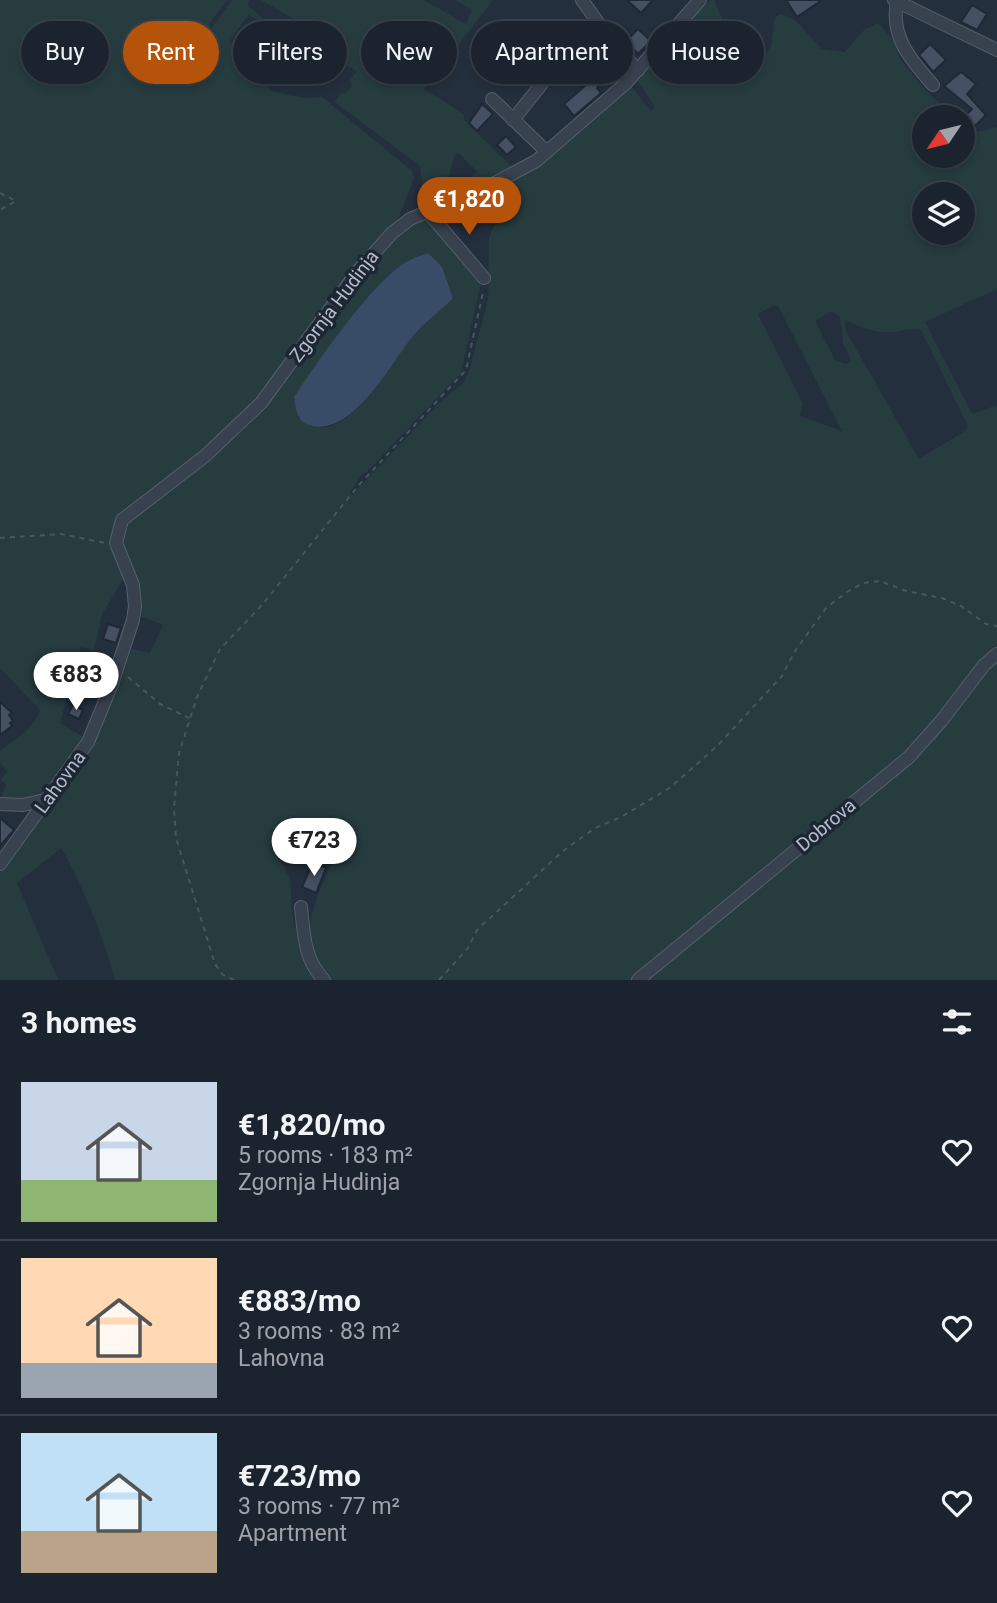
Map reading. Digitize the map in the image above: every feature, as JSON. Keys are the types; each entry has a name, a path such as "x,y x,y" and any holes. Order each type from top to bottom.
{"street":[{"path":"582,0 614,45 638,70"},
{"name":"Zgornja Hudinja","path":"116,543 122,520 205,456 261,403 358,271 392,233 410,219 493,184 547,152 638,70 700,0"},
{"path":"933,85 898,39 896,1 997,50"},
{"path":"513,120 542,84"},
{"path":"492,99 547,152"},
{"path":"427,211 484,278"},
{"name":"Lahovna","path":"0,864 88,742 112,684 133,620 133,585 116,543"},
{"name":"Dobrova","path":"638,980 909,757 942,720 984,665 997,654"},
{"path":"92,666 92,676 112,684"},
{"path":"0,804 23,804 49,799"},
{"path":"301,908 306,952 324,980"}],"path":[{"path":"0,193 16,201 0,210"},
{"path":"233,980 223,975 215,964 176,838 174,808 179,753 190,719 220,649 262,605 358,486 466,370 483,305 484,278"},
{"path":"0,538 23,538 45,533 110,545 116,543"},
{"path":"439,980 468,948 477,930 563,851 595,828 621,817 671,787 717,746 765,697 818,617 847,592 863,583 880,581 906,591 942,597 961,606 986,624 997,626"},
{"path":"119,663 131,681 160,704 190,719"}],"green space":[{"path":"0,0 227,0 211,21 123,21 123,84 219,84 219,21 217,21 232,0 250,0 247,5 265,20 259,21 248,15 244,21 233,21 233,37 230,41 233,44 233,53 230,57 233,59 233,84 266,84 272,91 304,98 322,97 412,171 414,179 397,221 259,398 116,528 126,575 102,614 94,650 81,647 60,723 85,738 53,785 44,793 18,801 0,801 6,785 1,780 7,771 0,763 0,751 29,728 40,710 0,668"},
{"path":"261,0 424,0 466,24 472,10 455,0 493,0 477,21 471,21 471,28 457,46 457,21 361,21 361,84 428,84 424,89 464,114 464,120 512,167 476,187 469,182 477,171 458,153 454,156 444,198 431,199 424,191 420,166 335,102 342,92 345,94 352,86 350,80 357,71 347,66 347,21 297,21"},
{"path":"710,0 714,0 723,21 690,21"},
{"path":"781,14 796,21 822,49 845,52 864,30 878,23 895,42 900,59 941,105 912,105 912,168 975,168 975,130 997,127 997,289 925,322 972,414 997,405 997,980 328,980 313,963 308,935 314,906 337,852 315,820 306,826 308,839 298,855 285,853 281,862 289,879 293,918 299,937 320,980 115,980 92,912 61,848 17,883 58,980 0,980 0,872 91,746 117,692 131,649 150,653 163,625 140,616 141,595 121,542 126,521 218,450 375,256 412,223 425,219 435,223 481,283 461,373 367,472 363,473 350,493 352,495 439,403 463,383 469,372 488,299 489,238 493,227 502,220 471,198 529,172 630,85 651,111 655,107 636,79 647,67 647,84 764,84 764,56 771,46 775,17","holes":["442,267 453,298 417,330 379,382 351,414 337,424 324,427 298,418 294,397 337,337 388,276","772,306 778,306 842,431 800,416 803,404 758,314","832,311 840,317 843,343 851,360 846,364 835,360 815,321","845,320 881,332 921,330 968,426 965,431 919,459 846,331"]}],"water":[{"path":"428,253 442,267 453,298 418,331 357,408 328,426 313,426 300,419 294,397 330,345 389,275 406,262"}],"building":[{"path":"627,0 653,0 641,13"},
{"path":"786,0 822,0 797,17"},
{"path":"972,5 987,14 977,30 961,22"},
{"path":"638,29 647,37 647,45 638,54 633,49 633,34"},
{"path":"930,44 946,60 933,72 919,55"},
{"path":"961,72 976,84 967,94 986,115 975,126 975,105 967,105 944,86"},
{"path":"587,84 601,84 597,88 601,93 574,116 564,104"},
{"path":"482,104 493,114 477,131 469,123"},
{"path":"506,136 516,147 507,155 497,145"},
{"path":"108,624 121,628 116,643 103,639"},
{"path":"0,702 12,713 9,715 13,721 10,723 12,726 0,735"},
{"path":"73,705 83,710 79,719 68,714"},
{"path":"0,818 14,830 0,846"},
{"path":"313,862 326,868 316,893 302,887"}]}
